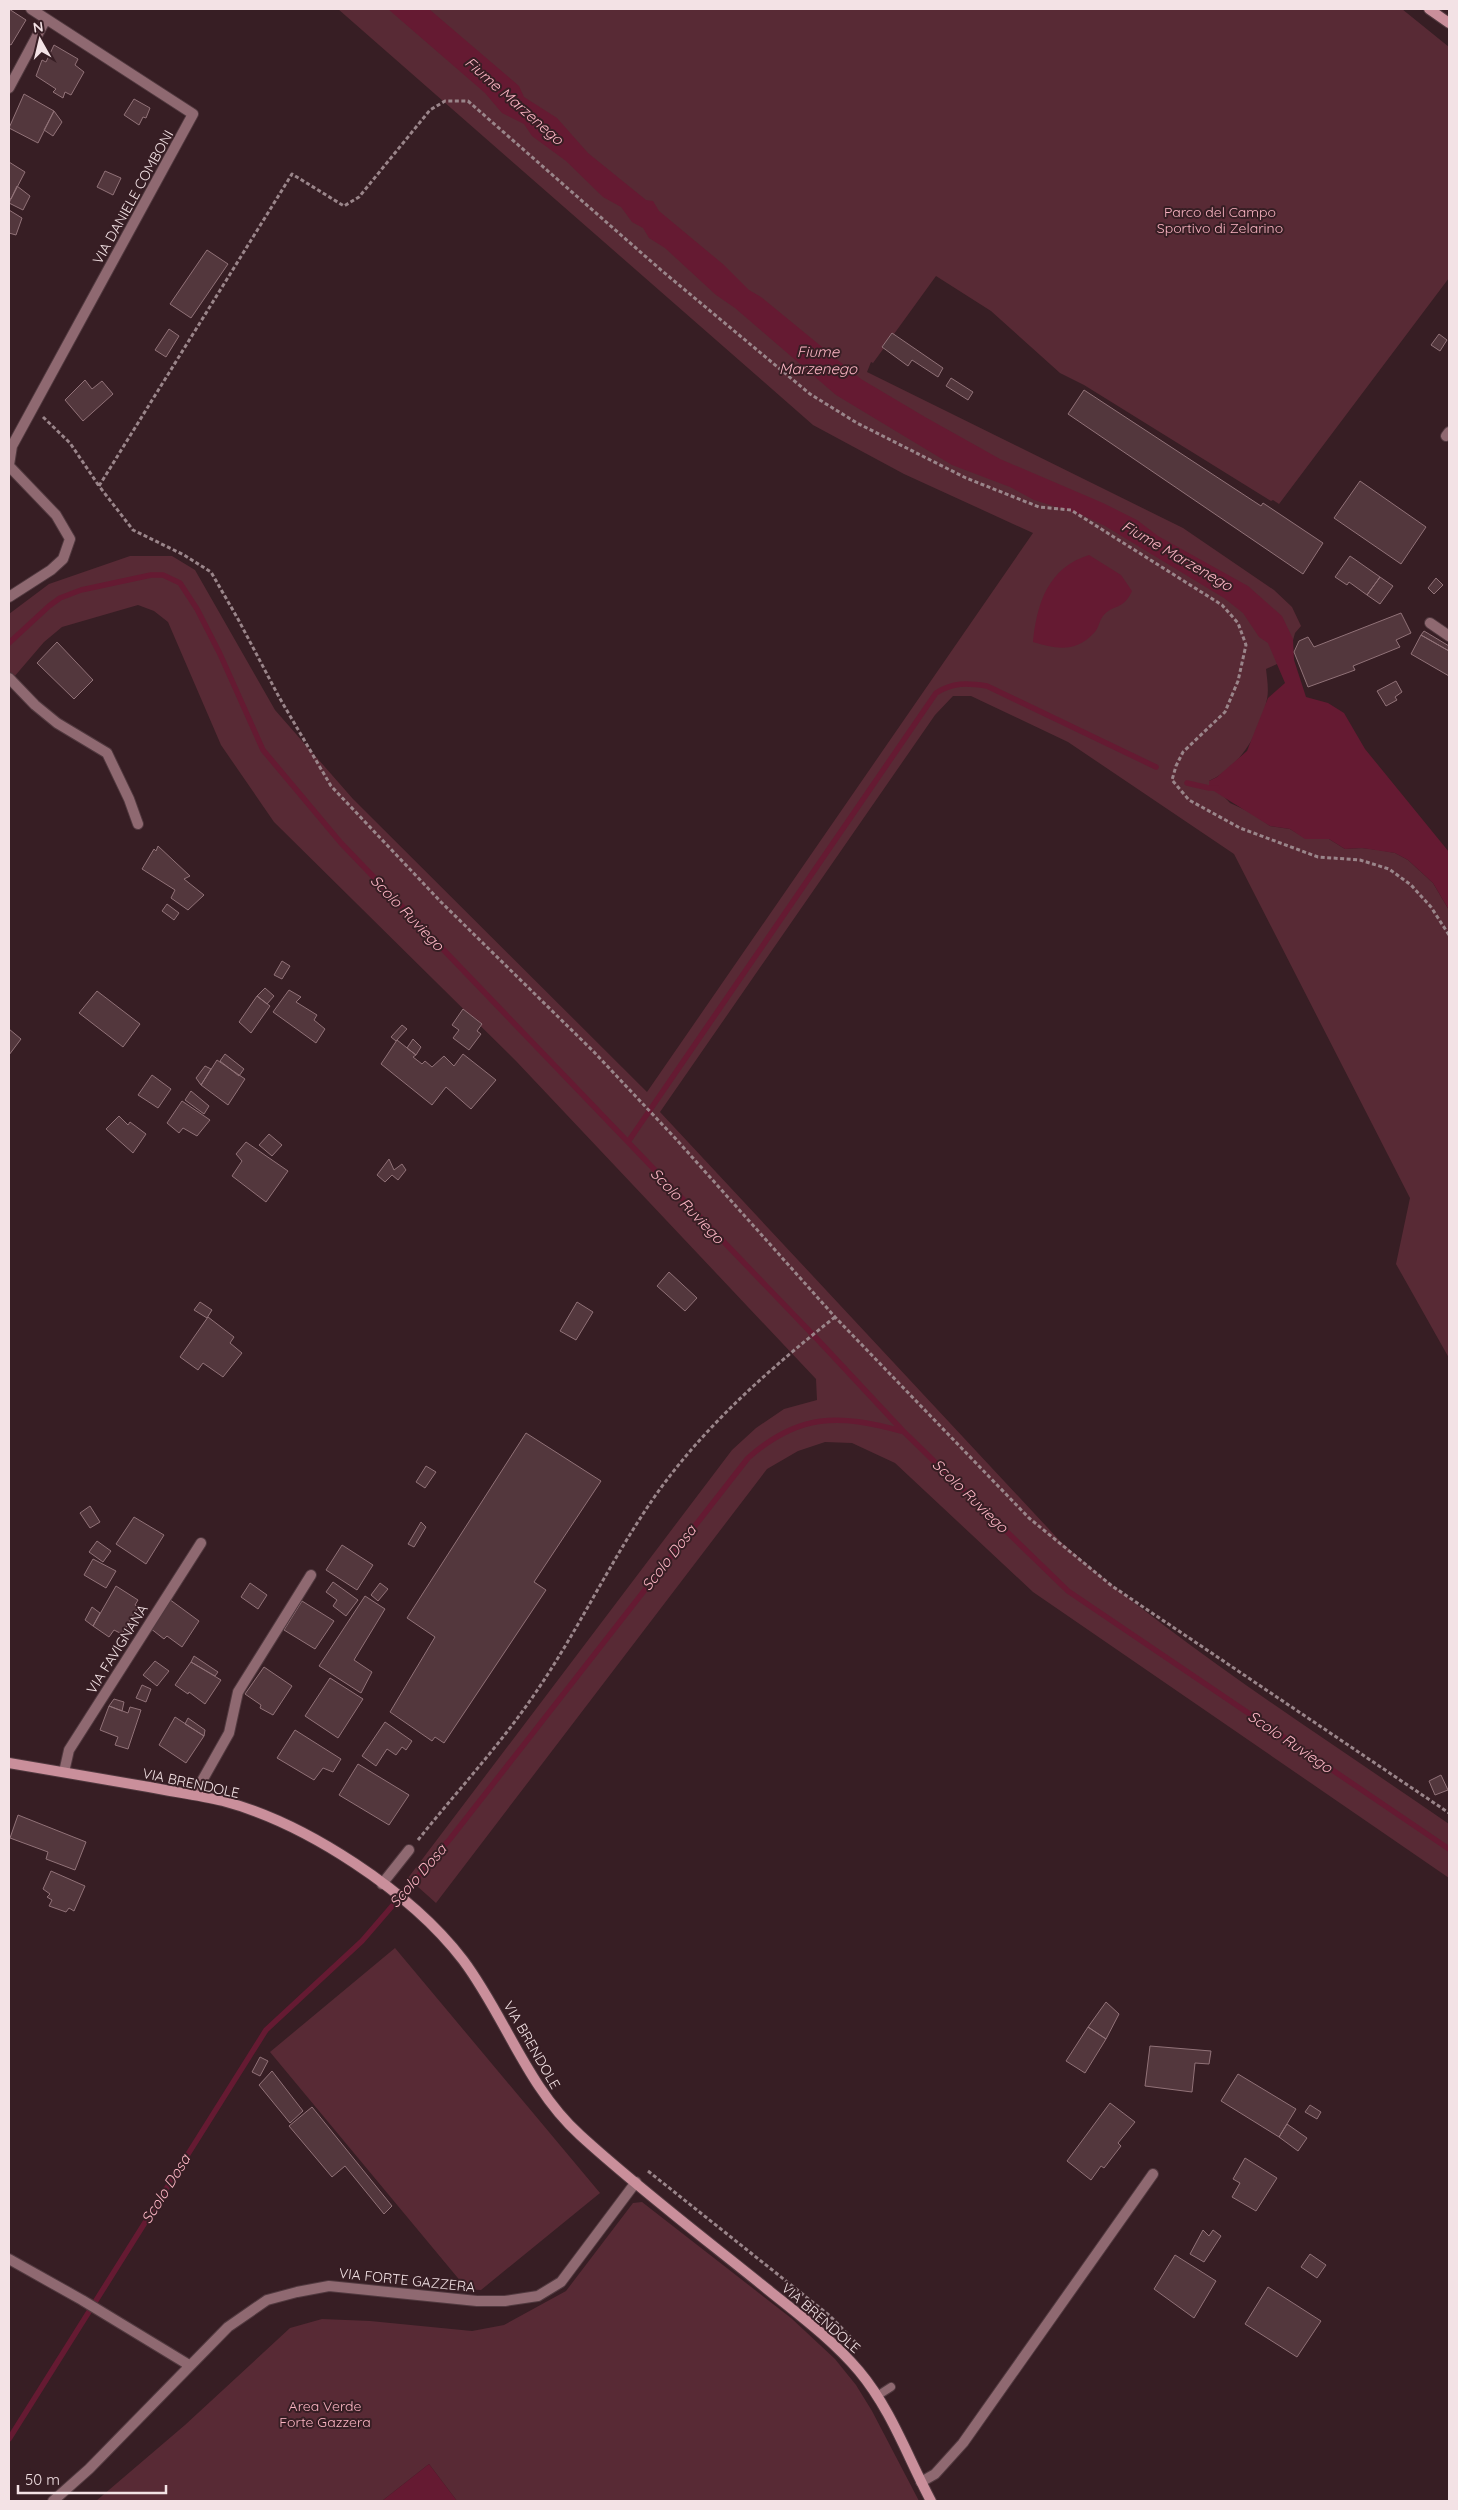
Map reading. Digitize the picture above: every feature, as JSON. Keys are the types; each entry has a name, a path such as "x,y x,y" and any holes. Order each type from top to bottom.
{"street":[{"name":"VIA DANIELE COMBONI","path":"9,597 51,570 63,558 70,539 56,515 9,465 12,446 193,114 31,9"},
{"path":"1429,9 1449,23"},
{"path":"9,88 46,19"},
{"path":"1430,623 1449,636"},
{"path":"9,678 35,705 57,723 107,753 130,799 138,824"},
{"name":"VIA FAVIGNANA","path":"64,1772 69,1750 201,1542"},
{"path":"194,1796 229,1733 238,1692 311,1575"},
{"name":"VIA BRENDOLE","path":"9,1763 223,1801 258,1813 304,1833 396,1895 433,1927 483,1987 544,2094 578,2133 840,2351 860,2372 877,2396 931,2501"},
{"path":"382,1884 409,1850"},
{"path":"921,2482 935,2474 963,2443 1153,2174"},
{"name":"VIA FORTE GAZZERA","path":"54,2501 228,2327 267,2300 329,2286 477,2302 505,2301 538,2296 561,2282 636,2182"},
{"path":"9,2259 82,2300 189,2365"}],"lane":[{"path":"877,2396 891,2387"}],"path":[{"path":"99,486 292,174 344,206 359,197 430,110 445,101 468,101 661,270 810,394 856,424 966,478 1039,507 1071,510 1222,605 1238,623 1246,645 1238,681 1225,712 1183,752 1172,780 1189,800 1240,828 1318,857 1360,860 1389,869 1411,885 1431,906 1449,935"},
{"path":"34,408 70,443 99,486 133,530 184,555 211,572 279,697 332,786 442,902 659,1121 835,1317 1028,1518 1112,1586 1449,1813"},
{"path":"409,1850 534,1695 572,1638 644,1513 691,1449 747,1392 805,1340 835,1317"},
{"path":"646,2170 830,2316 863,2351"}],"green space":[{"name":"Parco del Campo Sportivo di Zelarino","path":"338,9 1402,9 1449,47 1449,278 1279,504 1273,500 1271,501 1084,385 1060,373 991,311 936,276 873,363 871,362 867,372 1183,528 1274,590 1292,607 1301,626 1295,633 1288,659 1266,669 1267,699 1260,724 1239,758 1220,775 1209,781 1230,803 1254,814 1270,826 1290,829 1305,838 1329,839 1345,849 1362,848 1395,853 1408,860 1433,883 1449,910 1449,1358 1396,1264 1410,1198 1234,854 1068,742 971,696 953,696 935,715 660,1112 1060,1541 1106,1580 1201,1653 1449,1824 1449,1878 1033,1592 895,1463 852,1443 825,1442 798,1451 767,1469 436,1903 408,1878 732,1450 756,1428 784,1409 817,1400 816,1379 516,1061 274,822 221,745 168,622 154,611 138,605 62,627 44,642 14,677 9,672 9,614 49,584 130,556 172,556 195,570 275,710 353,799 647,1092 1033,533 904,474 813,425"},
{"path":"395,1948 600,2193 481,2290 467,2289 270,2052"},
{"name":"Area Verde Forte Gazzera","path":"642,2202 791,2318 835,2359 856,2385 872,2411 919,2501 457,2501 429,2464 382,2501 96,2501 185,2425 290,2328 322,2319 370,2321 472,2331 504,2325 566,2291 633,2203"}],"water":[{"name":"Fiume Marzenego","path":"388,9 429,9 519,86 524,97 557,118 588,153 646,200 653,201 659,211 724,265 749,290 761,297 861,379 1000,459 1103,503 1137,520 1158,536 1248,586 1282,616 1293,639 1294,660 1306,697 1328,703 1344,713 1365,749 1449,852 1449,910 1433,883 1408,860 1395,853 1362,848 1345,849 1329,839 1305,839 1290,829 1270,826 1209,788 1209,781 1217,777 1247,751 1268,698 1285,683 1268,643 1259,637 1243,613 1224,598 1105,526 1082,515 1034,500 1010,487 952,465 836,395 735,308 716,295 665,248 649,238 643,228 632,222 621,207 603,197 566,161 532,136 524,124 502,113 485,93"},
{"path":"1089,555 1121,575 1132,591 1129,597 1125,602 1107,612 1094,633 1080,644 1057,648 1033,642 1042,601 1054,578 1075,561"},
{"path":"429,2464 457,2501 382,2501"}],"building":[{"path":"9,9 26,20 11,45 9,44"},
{"path":"54,45 78,59 75,65 84,72 71,95 65,92 63,98 53,92 56,89 36,76 42,60 46,62"},
{"path":"24,94 54,111 38,143 9,128"},
{"path":"134,99 150,108 146,118 143,117 139,125 124,115"},
{"path":"54,111 62,122 53,136 44,130"},
{"path":"9,162 25,172 11,199 9,198"},
{"path":"105,171 121,178 113,195 97,187"},
{"path":"17,186 30,196 23,210 9,203"},
{"path":"9,210 22,218 16,235 9,233"},
{"path":"207,250 228,264 191,318 170,304"},
{"path":"169,329 179,336 166,357 155,350"},
{"path":"892,333 943,368 938,377 912,360 908,366 882,347"},
{"path":"1439,334 1447,340 1440,351 1431,345"},
{"path":"951,378 973,392 968,400 946,386"},
{"path":"85,380 92,389 102,381 113,394 83,421 65,400"},
{"path":"1084,390 1261,506 1263,503 1323,543 1303,574 1068,414"},
{"path":"1360,481 1426,527 1401,564 1334,518"},
{"path":"1350,556 1380,577 1367,595 1349,582 1347,585 1335,577"},
{"path":"1380,577 1393,586 1380,604 1367,595"},
{"path":"1436,578 1443,585 1434,594 1428,588"},
{"path":"1401,613 1411,633 1396,640 1400,647 1353,666 1355,670 1308,687 1294,652 1299,641 1308,637 1314,647"},
{"path":"1424,631 1449,646 1449,651 1421,635"},
{"path":"1421,635 1449,651 1449,676 1411,654"},
{"path":"57,642 93,680 74,699 37,663"},
{"path":"1396,681 1402,692 1395,697 1397,700 1386,706 1377,691"},
{"path":"158,846 190,876 184,879 204,895 188,910 171,898 175,890 142,869 154,849 156,851"},
{"path":"167,904 179,913 174,920 162,911"},
{"path":"282,961 290,966 282,979 274,975"},
{"path":"265,988 274,996 267,1004 257,996"},
{"path":"289,990 301,997 296,1002 317,1015 314,1020 325,1029 316,1043 273,1012"},
{"path":"97,991 140,1024 123,1047 79,1013"},
{"path":"257,996 270,1006 251,1033 239,1022"},
{"path":"463,1009 482,1024 477,1031 481,1034 469,1050 453,1038 459,1030 452,1025"},
{"path":"402,1025 407,1029 396,1041 391,1037"},
{"path":"9,1029 21,1039 9,1055"},
{"path":"413,1039 421,1047 416,1055 407,1048"},
{"path":"397,1040 416,1055 413,1057 422,1064 425,1061 432,1067 444,1056 454,1066 463,1054 496,1080 471,1109 446,1087 432,1105 381,1064"},
{"path":"225,1054 244,1069 239,1076 220,1061"},
{"path":"217,1060 245,1079 228,1105 201,1085"},
{"path":"205,1066 211,1069 201,1085 196,1078"},
{"path":"152,1075 171,1089 158,1108 138,1095"},
{"path":"191,1091 209,1106 204,1114 185,1100"},
{"path":"182,1101 210,1120 197,1136 183,1128 179,1133 167,1123"},
{"path":"119,1116 128,1125 130,1122 146,1134 133,1153 106,1129"},
{"path":"269,1134 282,1145 272,1156 259,1145"},
{"path":"246,1142 288,1171 266,1202 232,1176 242,1161 236,1154"},
{"path":"389,1159 394,1170 402,1164 406,1170 398,1180 392,1175 385,1182 377,1175"},
{"path":"669,1272 697,1298 685,1311 657,1286"},
{"path":"200,1302 212,1310 207,1318 194,1310"},
{"path":"577,1302 593,1312 576,1340 560,1331"},
{"path":"208,1317 234,1337 230,1343 242,1353 223,1377 203,1363 198,1370 180,1357"},
{"path":"526,1433 601,1481 534,1582 546,1590 444,1743 435,1737 432,1741 390,1712 435,1637 407,1618"},
{"path":"426,1466 436,1472 425,1488 416,1482"},
{"path":"90,1506 100,1522 90,1528 80,1513"},
{"path":"134,1517 164,1535 146,1564 116,1544"},
{"path":"421,1522 426,1527 414,1547 408,1544"},
{"path":"97,1541 111,1551 103,1562 89,1552"},
{"path":"342,1545 373,1565 357,1590 326,1570"},
{"path":"93,1559 116,1571 106,1588 84,1575"},
{"path":"333,1582 358,1600 346,1616 333,1606 337,1600 326,1592"},
{"path":"250,1583 267,1595 258,1609 241,1597"},
{"path":"380,1583 388,1589 378,1601 371,1595"},
{"path":"116,1586 138,1600 135,1605 138,1607 122,1634 114,1630 109,1637 93,1626"},
{"path":"365,1596 385,1609 354,1660 372,1672 361,1693 319,1666"},
{"path":"169,1599 199,1621 182,1647 167,1636 164,1639 150,1628"},
{"path":"302,1601 334,1621 315,1649 284,1630"},
{"path":"92,1607 100,1613 93,1626 85,1620"},
{"path":"194,1656 218,1672 215,1676 191,1662"},
{"path":"155,1661 169,1671 157,1686 143,1675"},
{"path":"191,1662 221,1680 205,1704 189,1692 188,1694 175,1685"},
{"path":"264,1667 292,1686 273,1715 260,1708 261,1705 245,1694"},
{"path":"330,1678 363,1699 338,1738 305,1716"},
{"path":"142,1685 151,1689 146,1702 136,1698"},
{"path":"114,1699 124,1702 122,1711 109,1706"},
{"path":"109,1706 128,1713 130,1707 141,1710 128,1749 115,1745 118,1737 100,1730"},
{"path":"175,1717 204,1736 186,1763 159,1745"},
{"path":"188,1718 205,1730 204,1736 185,1724"},
{"path":"385,1722 412,1741 406,1750 402,1747 396,1755 387,1749 376,1766 362,1756"},
{"path":"295,1730 341,1759 333,1772 323,1768 314,1780 277,1758"},
{"path":"358,1764 409,1795 389,1825 339,1795"},
{"path":"1441,1775 1448,1790 1435,1795 1429,1781"},
{"path":"18,1815 86,1842 75,1870 46,1859 48,1852 10,1838"},
{"path":"51,1871 85,1886 74,1911 69,1908 66,1912 49,1906 52,1900 47,1897 50,1894 43,1889"},
{"path":"1106,2002 1119,2014 1106,2039 1088,2027"},
{"path":"1088,2027 1106,2039 1085,2073 1066,2061"},
{"path":"1150,2046 1211,2051 1209,2064 1195,2063 1192,2092 1145,2086"},
{"path":"260,2057 268,2061 260,2076 252,2072"},
{"path":"272,2071 303,2111 290,2123 259,2085"},
{"path":"1238,2074 1296,2109 1279,2137 1221,2101"},
{"path":"1110,2103 1135,2122 1118,2143 1121,2146 1104,2168 1101,2166 1091,2180 1067,2161"},
{"path":"1310,2105 1321,2112 1317,2119 1305,2112"},
{"path":"312,2107 392,2206 384,2214 345,2166 332,2177 289,2126"},
{"path":"1287,2124 1307,2138 1298,2151 1279,2137"},
{"path":"1245,2158 1277,2178 1256,2211 1232,2197 1240,2183 1233,2179"},
{"path":"1203,2230 1209,2236 1213,2230 1221,2236 1204,2262 1190,2254"},
{"path":"1310,2254 1326,2265 1317,2278 1301,2267"},
{"path":"1175,2255 1216,2281 1194,2318 1154,2289"},
{"path":"1268,2287 1321,2321 1297,2357 1245,2324"}],"waterway":[{"name":"Scolo Ruviego","path":"9,643 49,606 60,598 81,590 151,575 163,575 180,583 197,609 220,654 263,750 341,843 903,1431 1068,1591 1449,1849"},
{"path":"628,1142 936,693 942,689 960,684 987,686 1156,767"},
{"path":"1187,783 1217,788"},
{"name":"Scolo Dosa","path":"9,2439 266,2030 362,1941 450,1839 748,1458 785,1432 802,1425 820,1421 858,1422 901,1431"}]}
